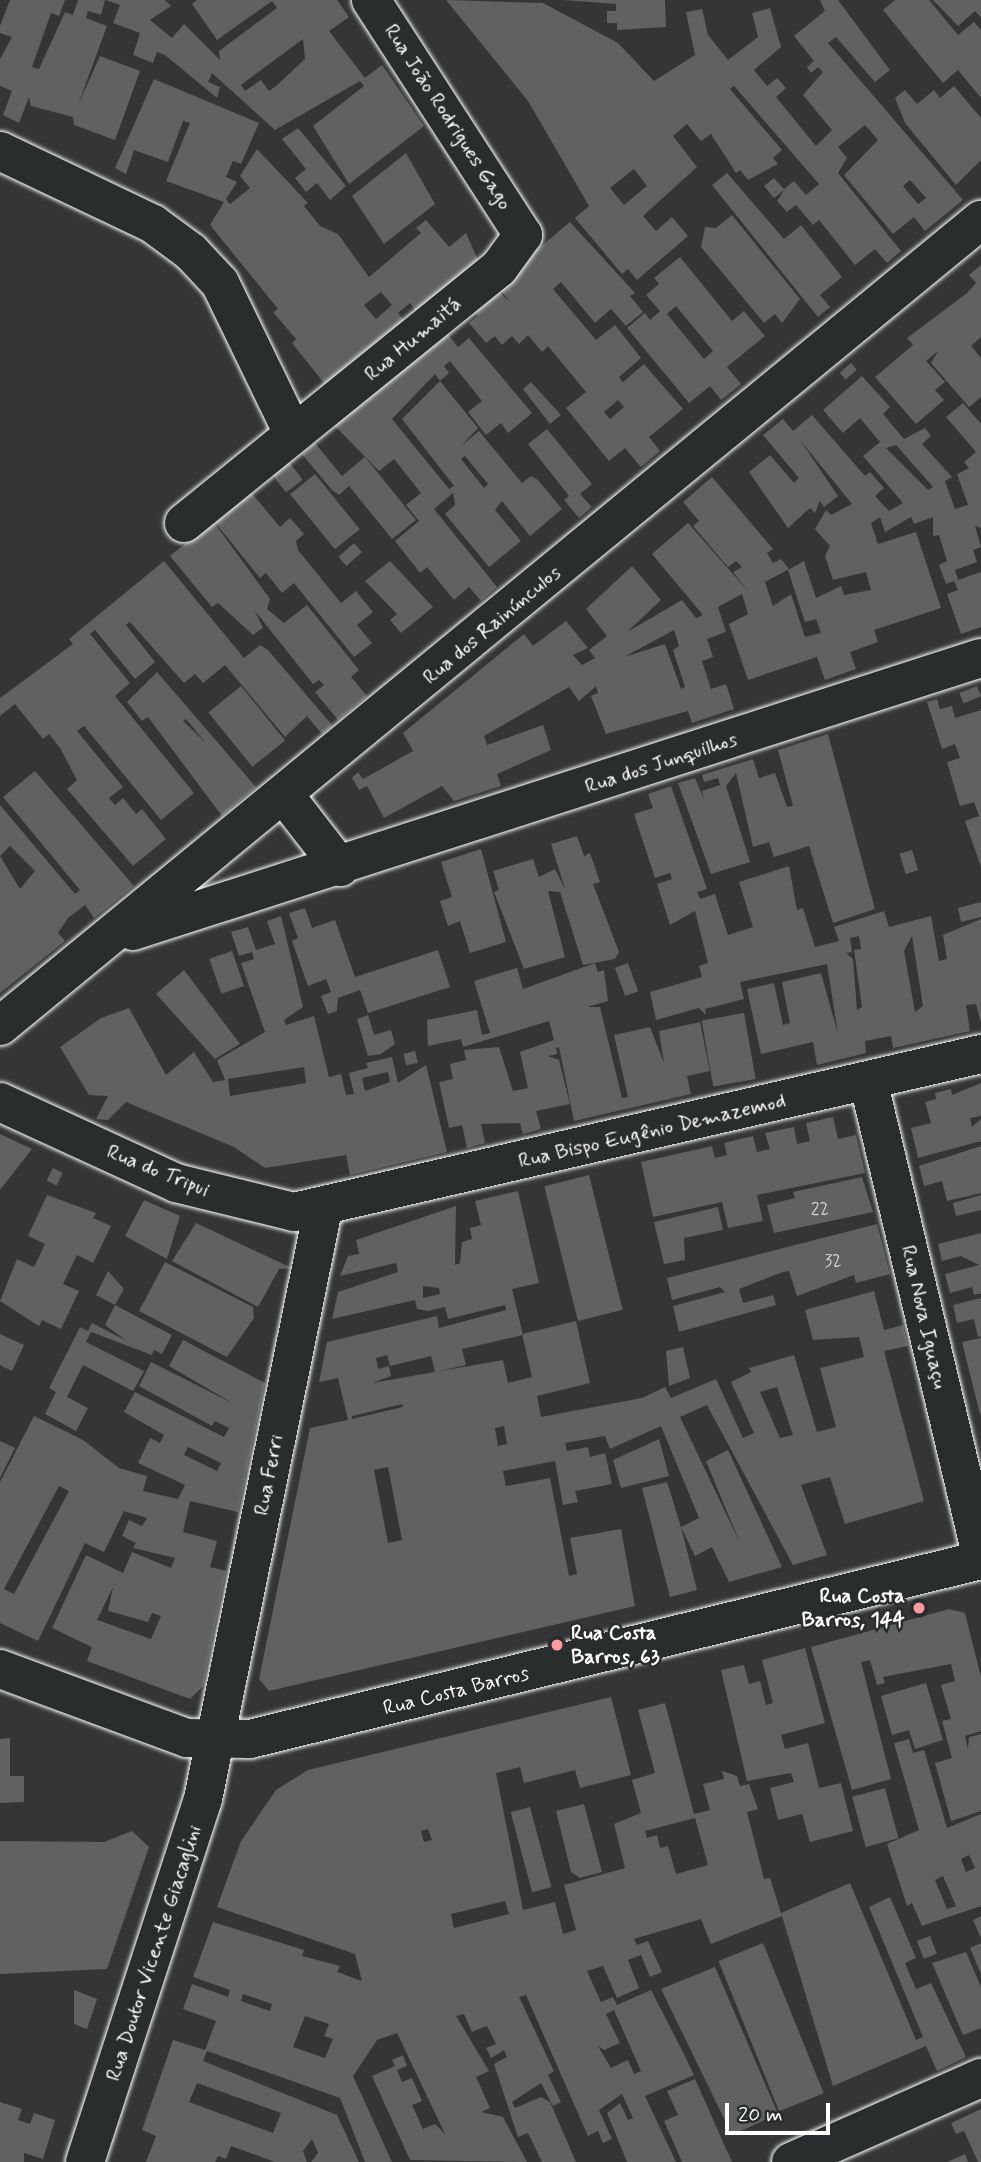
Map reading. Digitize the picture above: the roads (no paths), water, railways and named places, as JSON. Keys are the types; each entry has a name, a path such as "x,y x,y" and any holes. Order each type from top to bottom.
{"street":[{"name":"Rua João Rodrigues Gago","path":"371,0 523,235"},
{"path":"0,151 153,224 191,252 220,283 292,431"},
{"name":"Rua dos Rainúnculos","path":"0,1026 118,935 981,220"},
{"name":"Rua Humaitá","path":"184,523 292,431 316,419 499,268 523,235"},
{"name":"Rua dos Junquilhos","path":"118,935 340,867 981,658"},
{"path":"285,796 340,867"},
{"name":"Rua Bispo Eugênio Demazemod","path":"323,1209 981,1055"},
{"name":"Rua Nova Iguaçu","path":"868,1080 981,1554"},
{"name":"Rua do Tripui","path":"0,1102 176,1183 244,1204 294,1212 323,1209"},
{"name":"Rua Ferri","path":"215,1742 323,1209"},
{"name":"Rua Costa Barros","path":"215,1742 292,1732 981,1560"},
{"path":"0,1669 124,1719 215,1742"},
{"name":"Rua Doutor Vicente Giacaglini","path":"85,2162 188,1855 215,1742"},
{"path":"791,2162 981,2078"}],"place":[{"name":"Rua Costa Barros, 144","path":"919,1608"},
{"name":"Rua Costa Barros, 63","path":"557,1645"}]}
